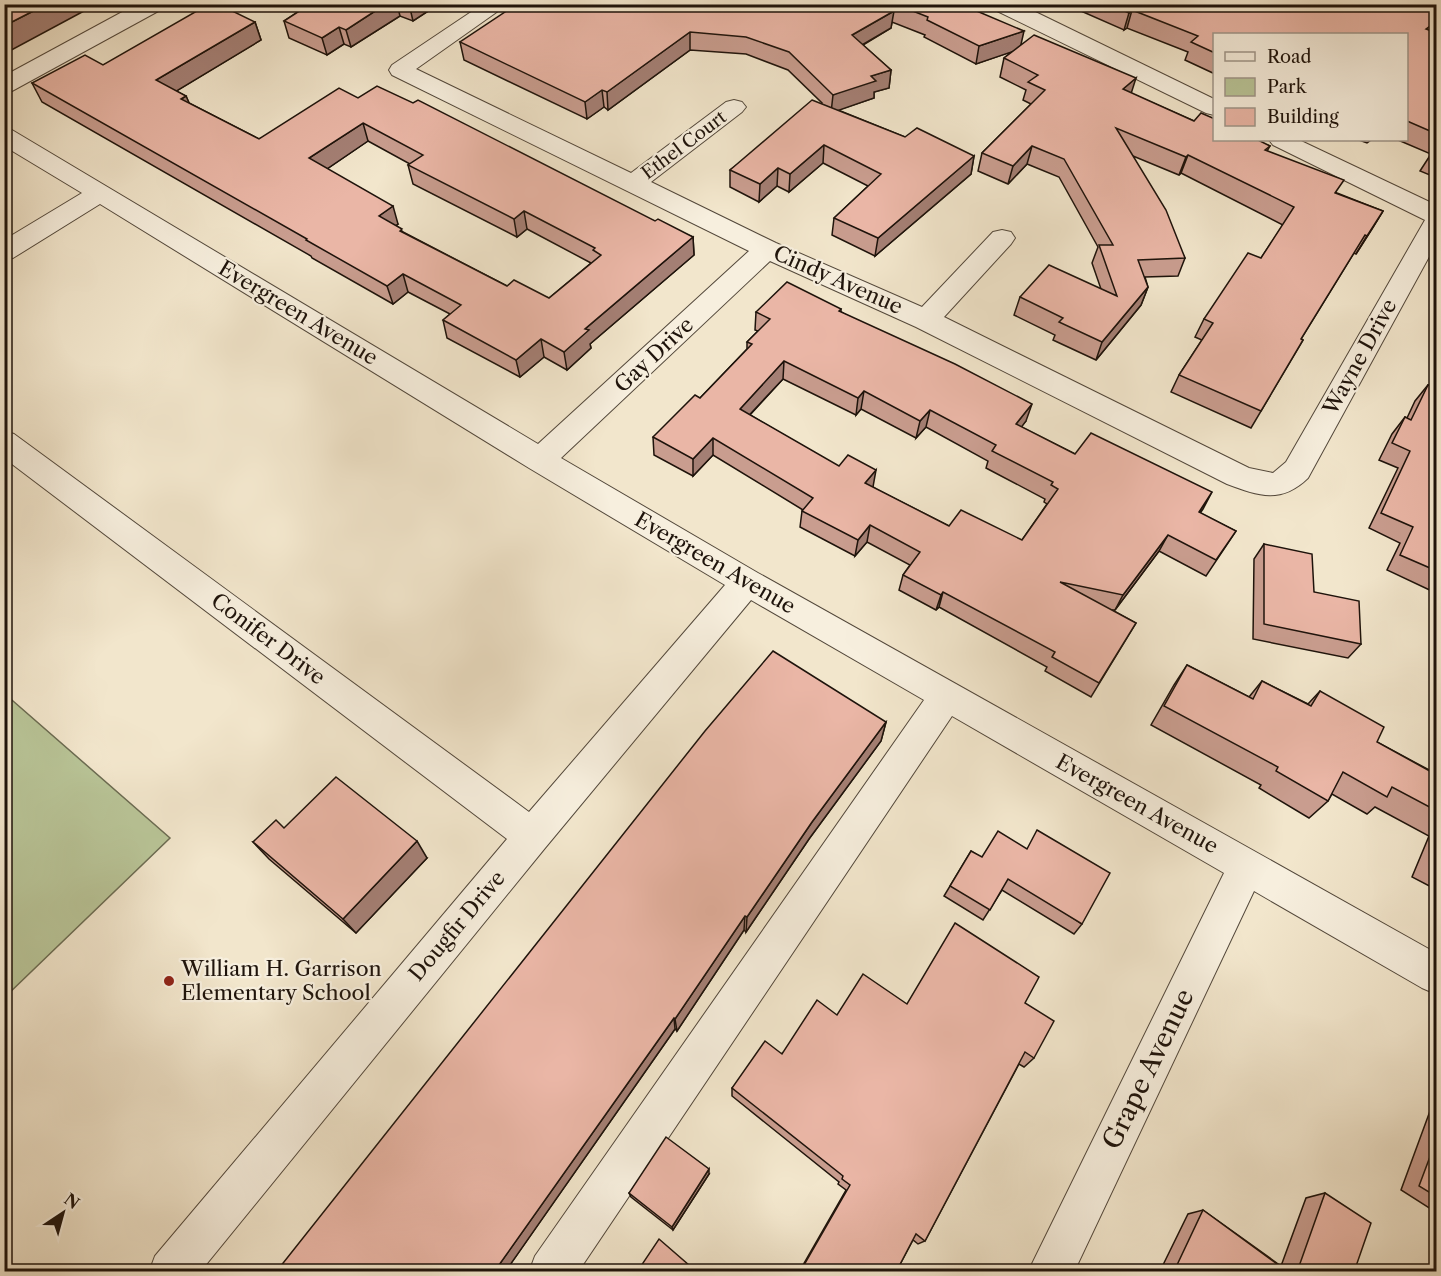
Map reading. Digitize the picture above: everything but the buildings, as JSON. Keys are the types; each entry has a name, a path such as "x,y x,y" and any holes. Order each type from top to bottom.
{"street":[{"path":"4,86 154,4"},
{"name":"Cindy Avenue","path":"498,4 400,70 767,249 926,320 1238,476 1277,486"},
{"path":"1001,4 1213,107"},
{"name":"Ethel Court","path":"633,184 734,107"},
{"name":"Evergreen Avenue","path":"4,135 540,460 747,582 1437,974"},
{"path":"1283,141 1437,215"},
{"path":"4,252 100,193"},
{"name":"Wayne Drive","path":"1277,486 1288,480 1297,470 1437,222"},
{"path":"926,320 1002,238"},
{"name":"Gay Drive","path":"540,460 767,249"},
{"name":"Conifer Drive","path":"4,442 532,836"},
{"name":"Dougfir Drive","path":"171,1272 532,836 747,582"},
{"path":"551,1272 946,697"},
{"name":"Grape Avenue","path":"1050,1272 1247,866"}],"green space":[{"path":"5,694 170,838 5,997"}],"place":[{"name":"William H. Garrison Elementary School","path":"169,981"}]}
